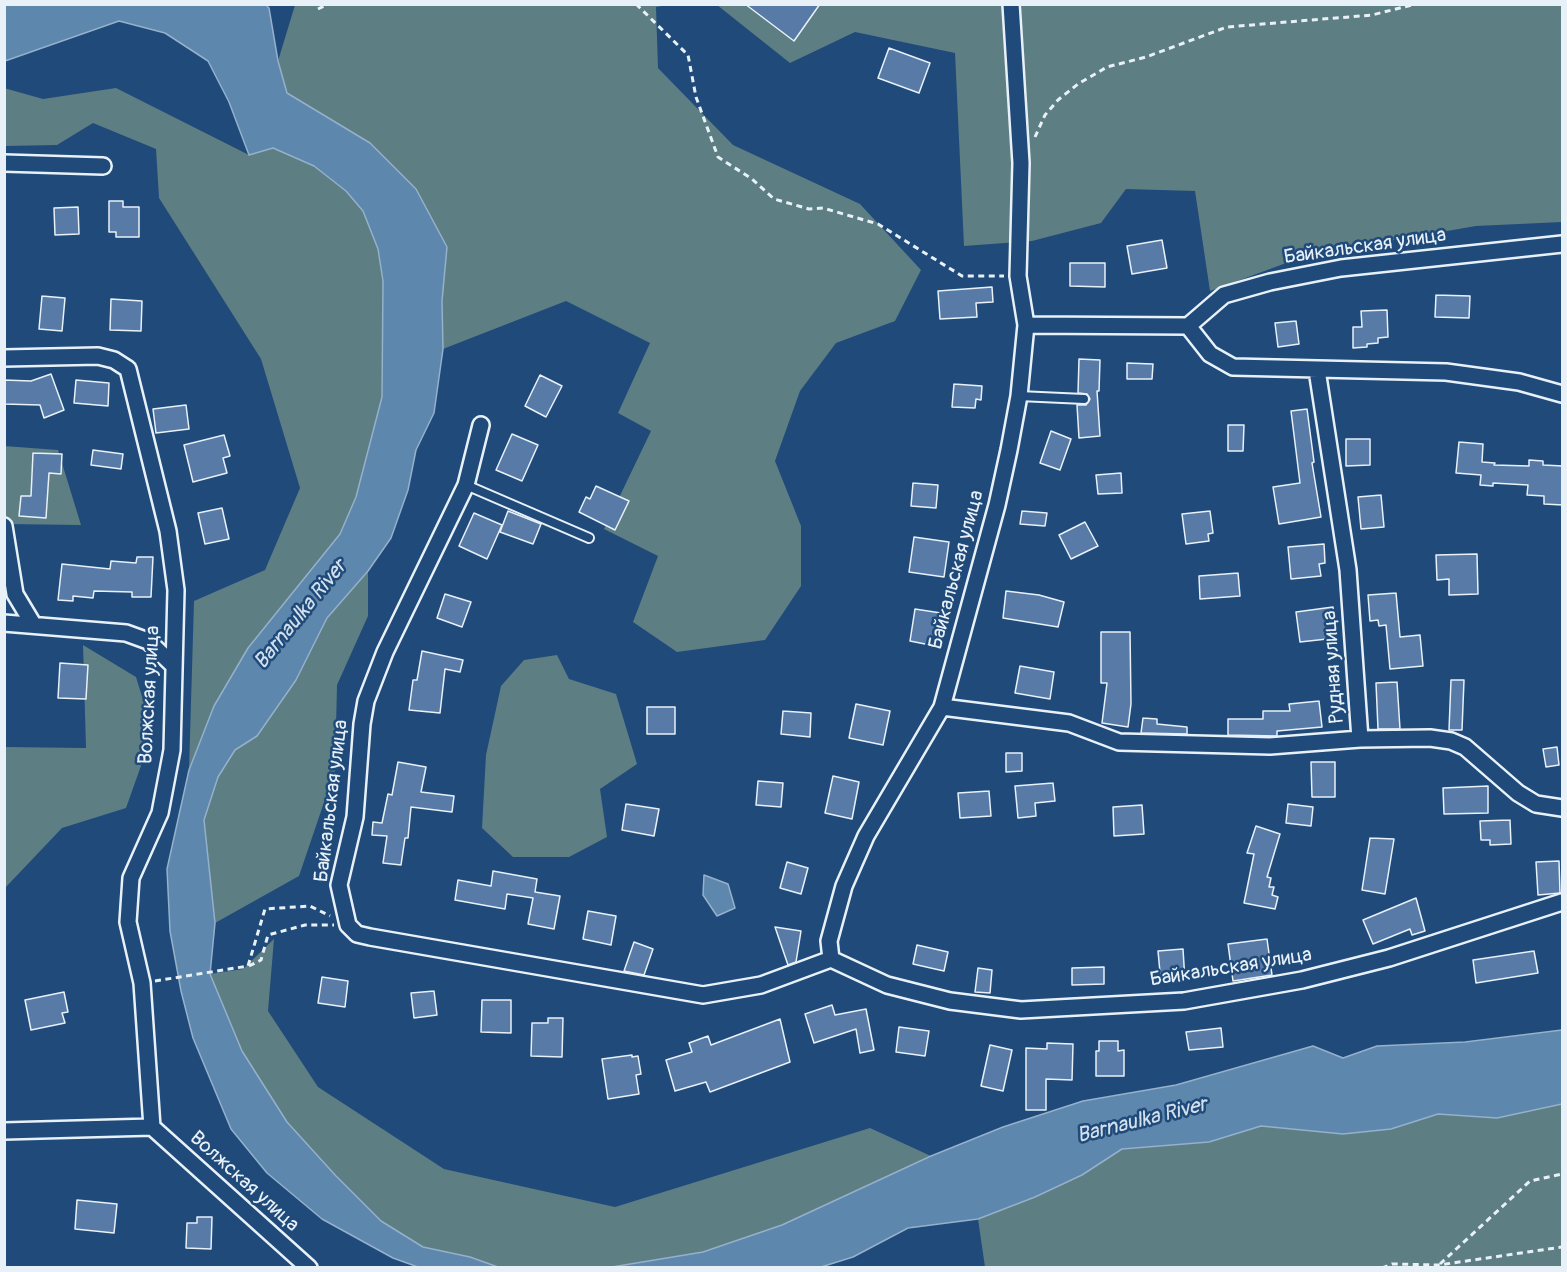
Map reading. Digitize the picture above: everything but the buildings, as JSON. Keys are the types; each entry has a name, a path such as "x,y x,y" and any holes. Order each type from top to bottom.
{"street":[{"name":"Байкальская улица","path":"1011,4 1021,163 1018,276 1026,325 1018,396 997,505 942,707 866,836 844,886 829,940 831,959 887,985 950,1001 1009,1009 1184,1001 1302,980 1389,958 1563,902"},
{"path":"4,163 103,166"},
{"name":"Байкальская улица","path":"1188,326 1224,295 1270,282 1341,268 1563,244"},
{"path":"1026,325 1188,326 1210,354 1233,367 1446,372 1519,382 1563,394"},
{"name":"Волжская улица","path":"4,358 98,356 114,360 128,369 168,531 176,590 172,750 160,813 131,878 128,922 142,983 152,1127 309,1268"},
{"name":"Рудная улица","path":"1317,370 1348,570 1360,739 1430,738 1451,741 1466,747 1518,793 1536,804 1563,808"},
{"name":"Байкальская улица","path":"348,925 339,885 355,817 362,724 366,701 385,652 466,484 481,425"},
{"path":"4,526 15,594 33,624"},
{"path":"4,623 126,633 148,641 173,665"},
{"path":"942,707 1069,723 1119,742 1270,746 1360,739"},
{"path":"348,925 357,934 370,937 703,994 761,985 831,959"},
{"path":"4,1131 152,1127"}],"lane":[{"path":"1018,396 1084,399"},
{"path":"466,484 589,538"}],"path":[{"path":"318,9 328,4"},
{"path":"636,4 688,55 696,97 718,157 752,179 774,199 809,209 823,208 878,224 962,276 1018,276"},
{"path":"1021,163 1045,114 1078,84 1107,67 1146,57 1227,27 1372,15 1416,4"},
{"path":"248,966 265,909 310,906"},
{"path":"142,983 248,966 261,960 268,935 305,925 348,925"},
{"path":"1439,1266 1530,1181 1563,1174"},
{"path":"1382,1268 1392,1264 1439,1266 1563,1247"}],"green space":[{"path":"295,5 667,5 656,7 658,68 733,145 860,204 921,270 895,321 836,343 800,391 775,461 801,526 801,586 765,640 677,652 633,622 658,556 604,529 651,431 618,413 650,343 566,301 443,349 442,301 370,143 287,93 278,61"},
{"path":"717,5 1562,5 1562,222 1476,226 1308,255 1210,291 1195,191 1126,189 1101,223 1032,241 964,246 955,53 855,32 790,63"},
{"path":"4,88 43,99 116,88 249,155 273,148 314,166 346,191 363,211 378,249 383,281 382,397 356,497 340,534 248,648 214,706 189,770 194,601 265,570 300,488 261,359 159,198 156,149 93,123 57,145 5,146"},
{"path":"4,446 58,450 81,525 5,524"},
{"path":"368,571 368,616 337,685 335,770 299,876 215,923 204,820 218,777 235,750 257,736 296,680 327,618"},
{"path":"83,645 136,677 153,732 126,808 62,828 5,888 5,747 86,748"},
{"path":"557,655 569,679 616,694 637,764 600,789 607,837 569,857 513,857 482,828 486,755 501,686 524,660"},
{"path":"274,939 268,1011 318,1087 444,1169 615,1207 870,1128 931,1156 782,1225 703,1252 612,1267 498,1267 470,1257 423,1247 381,1221 336,1176 287,1122 242,1051 210,974 243,969"},
{"path":"1562,1104 1562,1267 985,1267 978,1219 1035,1197 1082,1175 1122,1149 1209,1142 1261,1126 1343,1134 1391,1129 1438,1114 1497,1118"}],"water":[{"name":"Barnaulka River","path":"5,4 266,5 269,8 278,61 287,93 370,143 416,189 447,247 442,301 443,349 434,413 416,450 408,490 391,538 368,571 327,618 296,680 257,736 235,750 218,777 204,820 215,923 210,974 242,1051 287,1122 336,1176 381,1221 423,1247 470,1257 498,1267 418,1267 393,1258 322,1219 267,1173 231,1129 193,1038 181,991 170,931 167,869 189,770 214,706 248,648 340,534 356,497 382,397 383,281 378,249 363,211 346,191 314,166 273,148 249,155 229,102 208,61 165,33 119,21 5,61"},
{"path":"704,875 728,884 735,908 717,916 703,895"},
{"name":"Barnaulka River","path":"1562,1030 1562,1104 1497,1118 1438,1114 1391,1129 1343,1134 1261,1126 1209,1142 1122,1149 1082,1175 1035,1197 978,1219 908,1228 853,1257 821,1267 612,1267 703,1252 782,1225 931,1156 1003,1127 1083,1101 1176,1085 1313,1046 1343,1058 1377,1046 1465,1042"}]}
